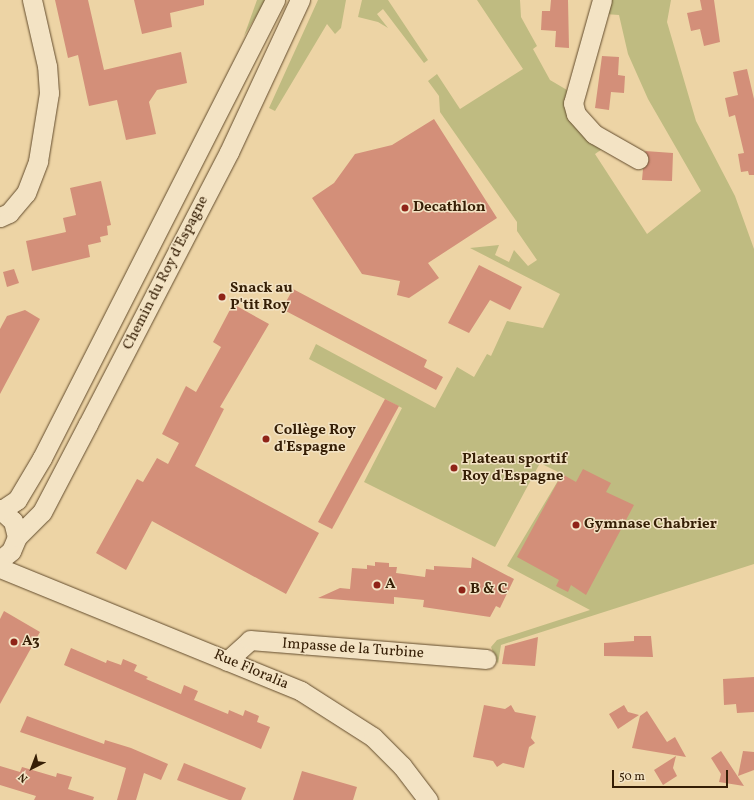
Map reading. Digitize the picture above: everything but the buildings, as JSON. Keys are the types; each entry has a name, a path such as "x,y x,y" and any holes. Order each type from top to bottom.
{"street":[{"path":"0,217 9,213 26,193 38,160 49,93 47,66 32,0"},
{"name":"Chemin du Roy d'Espagne","path":"1,509 17,500 26,488 253,46 275,0"},
{"name":"Chemin du Roy d'Espagne","path":"0,560 42,512 225,159 300,0"},
{"path":"602,0 573,103 576,114 594,134 638,159"},
{"path":"253,46 261,44 269,48 272,58"},
{"name":"Rue Floralia","path":"1,509 13,521 16,540 25,565 44,584"},
{"name":"Rue Floralia","path":"0,568 44,584 301,691 339,712 395,758 428,800"},
{"name":"Impasse de la Turbine","path":"228,661 250,640 486,659"}],"shaded area":[{"path":"257,0 266,0 244,36"},
{"path":"318,0 346,0 341,28 335,34 327,24 275,111 269,108"},
{"path":"362,0 388,0 428,60 424,63 383,9 377,14 388,28 378,22 358,17"},
{"path":"477,0 520,0 521,17 537,46 533,49 550,80 567,90 605,147 595,154 647,234 701,191 648,99 628,54 619,15 605,14 611,0 671,0 667,22 696,121 735,196 754,249 754,564 501,645 498,664 491,647 497,640 590,610 507,566 562,474 540,463 495,547 364,482 402,408 309,359 316,344 435,408 457,367 474,377 487,354 491,356 507,321 543,328 560,294 470,248 499,245 495,255 509,262 514,250 528,266 537,260 517,231 517,222 440,112 439,96 428,81 437,74 460,109 523,69"}],"place":[{"name":"Decathlon","path":"405,208"},
{"name":"Snack au P'tit Roy","path":"222,297"},
{"name":"Collège Roy d'Espagne","path":"266,439"},
{"name":"Plateau sportif Roy d'Espagne","path":"454,468"},
{"name":"Gymnase Chabrier","path":"576,525"},
{"name":"A","path":"377,585"},
{"name":"B & C","path":"462,590"},
{"name":"A3","path":"14,642"}]}
